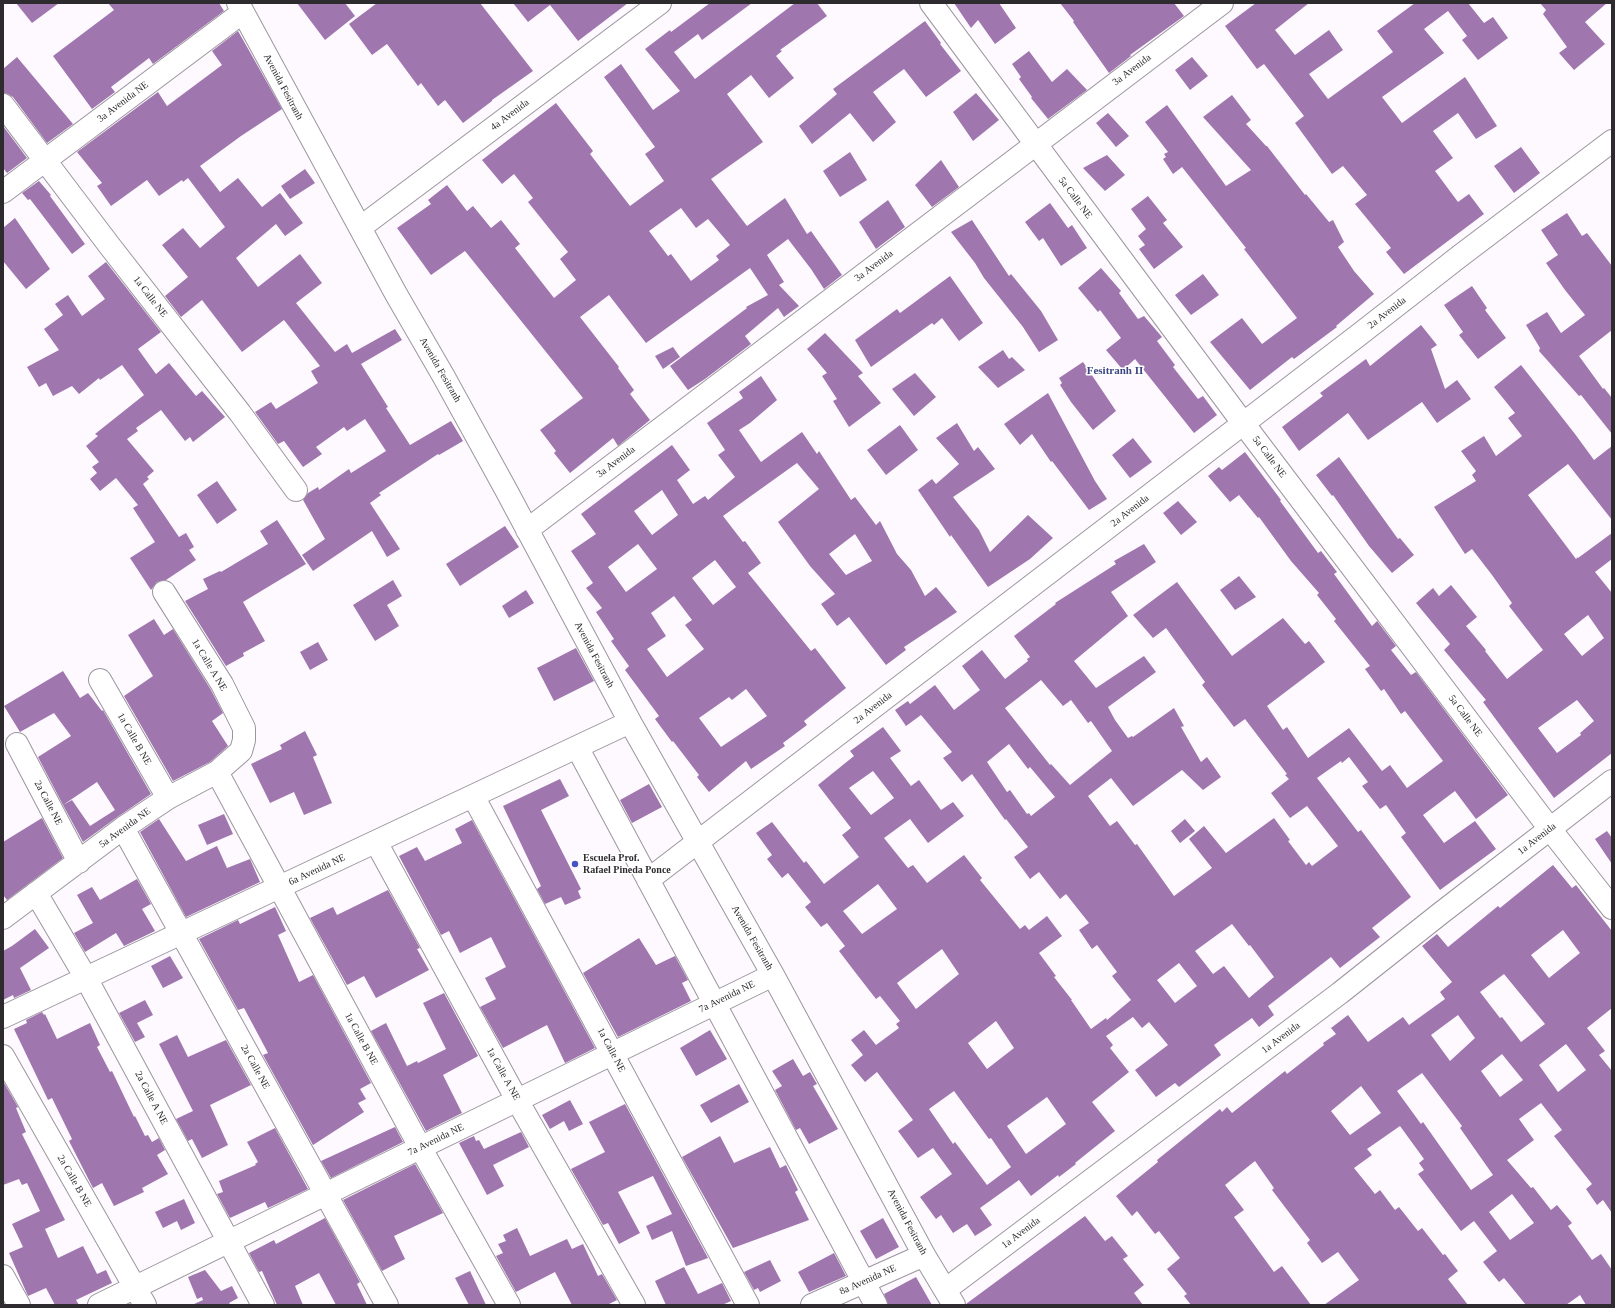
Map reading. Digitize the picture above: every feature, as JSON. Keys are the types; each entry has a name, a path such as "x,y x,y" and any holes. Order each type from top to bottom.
{"street":[{"name":"4a Avenida","path":"361,228 660,3"},
{"name":"5a Calle NE","path":"931,3 1243,423 1550,829 1612,908"},
{"name":"3a Avenida","path":"527,530 1222,3"},
{"name":"Avenida Fesitranh","path":"241,8 396,294 444,377 630,722 774,974 924,1254 949,1297"},
{"name":"3a Avenida NE","path":"3,192 241,8"},
{"name":"1a Calle NE","path":"3,105 109,245 236,407 296,490"},
{"name":"2a Avenida","path":"648,880 1612,141"},
{"name":"1a Calle A NE","path":"164,592 222,684 244,728 244,740"},
{"name":"1a Calle B NE","path":"100,680 168,798"},
{"name":"6a Avenida NE","path":"3,1017 630,722"},
{"name":"5a Avenida NE","path":"4,914 36,894 123,828 168,798 217,772 241,751 244,740"},
{"name":"2a Calle NE","path":"17,744 79,862"},
{"path":"577,747 876,1305"},
{"name":"1a Calle B NE","path":"217,772 420,1148 509,1305"},
{"name":"1a Avenida","path":"949,1297 1612,781"},
{"name":"1a Calle NE","path":"473,796 748,1305"},
{"name":"2a Calle NE","path":"123,828 327,1193 387,1305"},
{"name":"1a Calle A NE","path":"376,842 517,1100 634,1305"},
{"name":"2a Calle A NE","path":"36,894 86,978 263,1305"},
{"name":"7a Avenida NE","path":"99,1305 140,1296 228,1242 774,974"},
{"name":"2a Calle B NE","path":"3,1056 140,1296"},
{"name":"8a Avenida NE","path":"812,1305 924,1254"},
{"path":"3,1276 19,1305"}],"building":[{"path":"16,3 59,3 32,23"},
{"path":"108,3 219,3 224,11 153,64 149,58 111,87 115,92 92,109 53,56 114,10"},
{"path":"297,3 345,3 355,16 325,40"},
{"path":"377,3 480,3 533,71 463,123 445,100 438,106 421,83 418,86 387,44 372,55 349,24"},
{"path":"513,3 628,3 578,41 550,5 528,22"},
{"path":"710,3 752,3 702,40 698,34 674,52 695,79 795,3 817,3 827,16 780,50 782,51 776,56 794,78 769,98 751,75 727,94 763,142 711,179 747,226 785,198 807,234 811,231 842,275 824,289 788,239 767,255 784,282 779,285 799,306 784,317 778,308 745,336 751,344 688,390 670,366 747,308 746,307 768,295 750,268 646,343 609,295 580,317 619,367 618,368 634,390 630,394 650,420 618,446 613,438 570,473 554,453 556,451 540,430 583,398 465,251 431,275 397,228 431,204 428,200 447,185 467,211 473,206 491,228 501,220 520,244 515,248 554,298 576,280 560,259 568,252 528,202 533,198 514,174 502,184 482,160 556,103 593,151 590,154 630,206 664,181 645,154 655,147 604,77 621,64 653,110 680,91 645,49 670,30 671,32","holes":["681,208 696,228 708,219 730,245 716,256 719,260 691,281 671,254 668,256 649,231"]},
{"path":"954,3 999,3 1016,28 995,44 978,20 971,28"},
{"path":"1060,3 1174,3 1184,16 1130,55 1131,56 1109,73"},
{"path":"1256,3 1309,3 1275,30 1295,55 1329,30 1343,50 1309,74 1328,99 1393,52 1377,31 1415,3 1468,3 1484,23 1493,17 1508,38 1478,60 1462,40 1467,36 1448,11 1424,29 1444,53 1382,97 1402,123 1465,77 1497,126 1476,139 1458,113 1433,131 1453,158 1435,171 1458,202 1469,194 1484,214 1404,274 1386,252 1391,248 1355,204 1367,195 1343,166 1332,174 1295,123 1304,116 1264,64 1257,69 1225,26"},
{"path":"1540,3 1607,3 1585,22 1605,44 1574,70 1559,53 1567,47 1543,14 1546,10"},
{"path":"925,21 941,43 940,44 961,71 926,97 904,69 873,92 896,122 873,142 850,113 812,144 799,126 837,94 833,89"},
{"path":"238,31 282,109 241,136 200,166 220,192 238,178 262,207 280,193 303,223 285,236 276,224 236,258 258,287 300,254 322,283 296,303 335,352 347,344 352,353 395,329 402,340 361,364 388,407 386,408 410,445 451,421 463,441 439,455 438,454 379,493 381,495 370,503 400,549 387,557 372,531 313,571 302,555 325,539 303,500 308,493 318,487 319,490 349,469 351,473 386,451 365,419 347,431 344,427 316,447 322,454 303,467 284,441 278,444 255,412 271,402 276,409 318,383 311,371 320,366 284,320 242,352 202,300 181,317 165,296 188,277 162,245 183,228 200,248 225,227 188,178 183,182 182,180 159,196 147,180 111,206 97,186 102,183 77,152 158,92 167,106 222,65 212,51"},
{"path":"1029,51 1052,82 1067,69 1087,90 1048,119 1031,98 1032,97 1019,79 1021,77 1012,64"},
{"path":"17,57 73,124 47,143 13,97 3,93 3,69"},
{"path":"1192,57 1208,76 1190,90 1175,70"},
{"path":"976,93 999,120 973,141 953,112"},
{"path":"1232,95 1251,120 1246,124 1267,146 1305,195 1306,194 1329,222 1333,220 1344,242 1338,247 1354,271 1374,294 1336,326 1337,327 1294,359 1292,357 1250,390 1210,342 1242,318 1262,344 1297,318 1244,249 1246,248 1182,167 1173,174 1163,159 1166,157 1164,154 1168,152 1145,122 1167,105 1226,186 1251,170 1203,117"},
{"path":"1108,113 1129,136 1116,147 1096,123"},
{"path":"3,126 27,158 7,173 3,168"},
{"path":"1521,147 1540,173 1514,193 1494,166"},
{"path":"850,152 867,180 840,197 823,171"},
{"path":"1107,155 1125,175 1105,191 1083,168"},
{"path":"941,160 959,187 932,207 915,185"},
{"path":"305,169 315,183 290,199 281,186"},
{"path":"39,181 51,195 50,196 85,244 72,254 30,199 28,200 22,193"},
{"path":"1148,196 1167,220 1163,223 1183,247 1154,269 1139,249 1145,245 1138,236 1146,229 1131,209"},
{"path":"888,200 905,227 876,249 859,222"},
{"path":"1050,203 1068,228 1072,225 1087,248 1061,266 1043,238 1039,241 1025,222"},
{"path":"1567,213 1582,236 1587,233 1612,266 1612,330 1579,356 1603,389 1604,388 1612,398 1612,434 1581,395 1579,396 1539,351 1540,348 1526,325 1547,312 1561,333 1585,315 1546,263 1558,255 1541,230"},
{"path":"15,218 50,269 26,289 3,261 3,228"},
{"path":"972,220 1009,276 1011,274 1041,311 1058,340 1039,352 1023,327 984,278 975,263 951,232"},
{"path":"106,262 161,332 138,349 156,374 169,363 196,396 202,391 225,417 193,442 190,437 185,441 161,410 136,428 138,431 127,439 154,471 147,477 149,479 143,484 179,537 186,533 194,547 189,550 196,560 166,580 157,582 151,590 130,558 155,542 133,508 138,505 116,478 100,491 90,479 97,473 92,467 99,462 86,446 98,436 95,434 144,395 122,365 100,380 99,378 79,394 72,386 53,396 46,383 39,387 27,367 59,350 44,329 63,315 55,304 68,295 82,316 105,299 88,276"},
{"path":"1101,268 1121,291 1119,293 1138,319 1144,316 1162,337 1157,341 1175,365 1173,367 1198,399 1203,396 1217,415 1194,433 1135,359 1123,370 1106,350 1121,338 1100,310 1098,312 1078,288"},
{"path":"1203,274 1219,295 1191,315 1175,295"},
{"path":"950,276 983,323 959,341 942,318 934,325 932,323 871,367 855,340 897,309 900,313"},
{"path":"1472,286 1487,308 1485,310 1506,338 1478,359 1459,335 1463,332 1444,305"},
{"path":"1421,325 1437,345 1431,349 1445,389 1457,380 1471,399 1437,423 1422,402 1368,440 1348,413 1299,451 1282,427 1323,396 1320,393 1366,359 1370,366"},
{"path":"825,333 863,373 858,376 881,403 849,427 833,401 837,399 822,376 827,373 807,349"},
{"path":"673,347 680,357 663,369 655,356"},
{"path":"1003,350 1009,359 1012,357 1025,370 998,388 978,367"},
{"path":"1083,362 1116,411 1093,430 1060,385 1062,383 1059,378"},
{"path":"1521,365 1594,460 1612,446 1612,520 1568,464 1528,495 1576,559 1612,533 1612,559 1595,572 1612,593 1612,753 1554,798 1483,702 1486,700 1444,650 1450,644 1416,603 1433,588 1439,596 1451,585 1477,617 1466,626 1507,679 1543,650 1509,606 1512,603 1492,575 1472,549 1465,554 1434,507 1476,481 1472,475 1476,471 1461,451 1484,436 1496,456 1522,436 1508,418 1515,413 1494,387","holes":["1588,615 1604,638 1582,656 1564,634","1577,700 1594,721 1580,733 1581,735 1557,753 1538,728"]},
{"path":"915,373 936,397 914,416 892,389"},
{"path":"761,376 777,400 750,423 739,430 761,462 802,432 817,454 819,451 851,500 855,497 876,525 880,521 897,554 911,570 925,596 936,587 957,612 904,647 906,650 886,665 849,617 837,626 821,604 835,594 810,566 778,522 819,489 797,463 723,516 743,542 745,541 761,563 748,573 811,651 815,648 846,688 804,721 807,725 783,743 785,746 751,769 746,761 709,792 697,777 699,775 655,719 659,716 625,670 629,666 611,641 614,639 596,612 602,608 586,588 593,583 571,551 596,534 581,514 672,445 690,470 677,480 693,504 705,496 708,500 735,477 718,455 725,450 707,423 743,398 739,392","holes":["662,490 678,515 652,535 634,511","855,534 872,561 846,575 829,554","638,544 657,569 626,592 608,567","715,560 736,587 713,605 692,578","674,596 692,620 685,625 704,649 667,677 647,649 666,636 651,613","746,689 767,716 721,747 699,718 729,697 732,700"]},
{"path":"1048,393 1095,481 1107,499 1089,510 1052,461 1051,462 1032,434 1020,445 1004,424"},
{"path":"957,423 974,451 978,447 995,469 953,497 979,530 990,552 1028,515 1053,538 1030,559 988,587 951,535 950,537 918,490 932,479 936,484 959,464 936,438"},
{"path":"900,425 918,450 886,475 867,450"},
{"path":"1133,438 1152,462 1130,478 1112,455"},
{"path":"1245,452 1318,553 1321,551 1337,572 1334,574 1372,626 1377,621 1396,646 1391,650 1411,675 1416,672 1508,795 1476,819 1455,791 1423,815 1444,843 1475,821 1496,849 1440,890 1401,837 1406,833 1386,805 1380,809 1362,786 1368,782 1349,757 1342,763 1341,761 1317,778 1358,832 1361,830 1411,897 1372,928 1380,937 1340,968 1331,957 1268,1006 1274,1015 1259,1027 1252,1018 1214,1045 1221,1055 1179,1087 1175,1083 1156,1097 1135,1070 1168,1045 1149,1022 1142,1028 1133,1017 1106,1036 1113,1045 1110,1048 1129,1072 1092,1102 1115,1131 1075,1163 1076,1164 1059,1177 1058,1175 1031,1196 1019,1180 980,1208 992,1225 975,1236 967,1224 953,1233 941,1215 936,1219 920,1197 952,1174 933,1148 918,1158 898,1131 913,1120 877,1072 865,1082 851,1065 863,1055 851,1040 864,1030 876,1045 899,1028 896,1024 900,1021 880,996 876,999 839,951 845,946 827,923 821,927 805,907 811,902 788,873 782,878 767,859 772,855 756,833 772,822 804,863 806,861 824,884 859,857 842,835 851,828 818,785 854,756 850,751 883,727 901,751 890,758 911,786 919,780 941,810 953,802 964,816 928,843 910,819 884,838 908,868 913,865 927,883 964,855 982,878 980,880 1020,929 1025,925 1029,930 1047,916 1062,936 1039,953 1091,1029 1106,1018 1107,1020 1131,1000 1112,976 1117,972 1097,945 1092,949 1079,930 1089,923 1066,894 1060,899 1039,872 1030,879 1014,857 1028,847 1006,819 1005,820 972,774 962,782 943,758 952,752 921,715 906,726 895,710 908,701 910,704 935,685 954,710 980,690 962,666 982,650 1005,679 1028,661 1027,659 1030,657 1014,636 1056,604 1055,603 1116,564 1114,561 1144,544 1156,562 1111,592 1128,616 1074,661 1096,688 1144,656 1156,672 1108,707 1115,720 1128,738 1133,737 1174,708 1184,726 1181,727 1201,762 1207,757 1221,777 1203,790 1182,770 1133,806 1111,778 1088,796 1110,826 1117,821 1135,845 1137,844 1174,896 1212,868 1189,839 1204,826 1226,853 1274,818 1290,840 1288,841 1306,865 1309,862 1312,866 1338,846 1307,806 1290,818 1271,793 1289,779 1285,775 1287,774 1245,719 1234,727 1202,685 1205,682 1166,628 1153,638 1133,615 1177,582 1232,656 1283,618 1305,644 1309,641 1325,662 1267,706 1283,730 1287,727 1308,758 1349,728 1382,771 1390,765 1407,788 1443,761 1405,711 1401,714 1384,689 1381,691 1365,669 1370,666 1334,621 1336,619 1317,595 1319,593 1291,561 1259,517 1258,518 1239,495 1230,502 1208,476 1219,467 1222,470","holes":["1041,680 1063,706 1071,700 1088,723 1091,721 1112,751 1070,785 1051,764 1050,765 1005,708","1009,744 1028,769 1030,767 1055,797 1031,816 1029,813 1027,814 1010,790 1007,792 987,762","873,771 894,798 871,815 849,788","878,884 897,909 862,934 843,911","1232,924 1274,977 1249,998 1224,966 1213,974 1195,951","942,949 959,974 916,1009 897,983","1179,963 1197,986 1175,1003 1157,980","996,1021 1014,1048 987,1069 968,1043","954,1091 989,1139 991,1138 1011,1167 987,1185 955,1142 953,1144 929,1109","1047,1097 1066,1124 1026,1154 1007,1126"]},
{"path":"1339,457 1398,539 1400,538 1414,555 1392,573 1369,546 1333,495 1332,496 1316,475"},
{"path":"217,481 237,510 217,524 197,495"},
{"path":"1178,501 1197,522 1181,535 1163,513"},
{"path":"277,520 306,564 243,602 265,641 243,653 244,656 226,666 185,601 208,589 203,579 220,571 221,572 268,544 260,531"},
{"path":"505,526 519,547 460,586 446,564"},
{"path":"1239,576 1256,597 1235,610 1220,590"},
{"path":"393,580 402,596 387,605 399,626 375,641 353,605"},
{"path":"526,590 534,603 509,618 502,606"},
{"path":"154,619 164,635 173,629 211,690 223,713 212,721 228,746 210,762 173,781 124,696 153,676 128,635"},
{"path":"318,642 328,660 310,670 300,652"},
{"path":"576,648 594,681 554,701 537,668"},
{"path":"63,671 80,698 88,693 102,711 103,710 151,794 83,842 63,805 38,757 71,736 54,713 20,732 4,706","holes":["97,782 115,810 90,826 72,800 63,805"]},
{"path":"305,731 317,755 313,757 332,803 304,815 294,792 270,803 251,764 282,749 280,745"},
{"path":"560,779 569,796 541,810 581,889 578,891 581,898 565,905 561,897 545,904 537,889 541,886 503,806"},
{"path":"649,784 662,807 632,823 620,800"},
{"path":"224,814 233,834 207,845 198,825"},
{"path":"42,818 63,858 7,900 3,895 3,842"},
{"path":"159,819 186,861 217,846 227,868 250,859 260,882 186,917 140,832"},
{"path":"1185,819 1195,831 1180,843 1171,831"},
{"path":"472,820 595,1048 565,1063 547,1025 503,1048 480,1007 496,999 485,978 506,967 491,937 460,953 449,931 441,935 399,856 417,847 425,861 462,843 455,829"},
{"path":"1607,831 1612,838 1612,864 1595,839"},
{"path":"1553,865 1572,888 1576,885 1612,931 1612,1008 1587,1028 1605,1051 1599,1055 1612,1071 1612,1213 1603,1200 1597,1205 1586,1189 1592,1184 1554,1136 1562,1130 1541,1103 1519,1119 1534,1140 1507,1160 1531,1188 1533,1187 1551,1210 1557,1205 1572,1223 1568,1226 1592,1260 1601,1254 1612,1270 1612,1305 1586,1305 1580,1295 1566,1305 1526,1305 1504,1278 1499,1282 1483,1262 1497,1251 1474,1221 1461,1231 1418,1174 1424,1170 1419,1163 1424,1159 1400,1126 1367,1149 1372,1155 1354,1168 1375,1194 1380,1190 1395,1210 1399,1207 1418,1231 1422,1228 1443,1255 1445,1254 1458,1271 1448,1279 1468,1305 1324,1305 1359,1280 1338,1252 1322,1263 1307,1243 1310,1240 1272,1190 1274,1188 1255,1161 1225,1185 1244,1210 1234,1217 1274,1272 1282,1266 1311,1305 1191,1305 1184,1296 1187,1294 1167,1269 1180,1258 1159,1231 1155,1234 1137,1211 1132,1216 1116,1196 1158,1162 1157,1160 1220,1109 1222,1112 1227,1107 1232,1113 1285,1071 1287,1074 1324,1045 1323,1043 1336,1034 1331,1028 1348,1015 1368,1042 1403,1017 1409,1025 1445,999 1440,992 1452,982 1422,946 1437,934 1448,947 1498,906 1500,908","holes":["1563,930 1580,953 1549,978 1531,955","1504,974 1545,1024 1521,1042 1502,1017 1500,1018 1480,992","1458,1015 1475,1038 1450,1061 1431,1035","1566,1044 1586,1070 1558,1092 1539,1065","1502,1054 1523,1080 1500,1097 1481,1071","1422,1073 1462,1126 1460,1128 1493,1175 1471,1190 1423,1122 1421,1124 1397,1091","1361,1086 1381,1113 1350,1135 1331,1111","1512,1194 1534,1223 1510,1240 1489,1212"]},
{"path":"137,879 151,904 142,909 155,931 124,946 116,933 85,952 74,933 93,923 77,895 92,887 100,900"},
{"path":"388,890 420,948 417,949 429,970 376,998 364,976 347,985 310,918 333,907 337,915"},
{"path":"275,907 286,931 278,935 299,982 313,975 371,1083 360,1089 366,1099 358,1103 364,1112 313,1145 263,1055 268,1053 244,1008 238,1010 199,939 238,920 240,924"},
{"path":"35,929 49,948 20,968 31,990 14,998 13,995 3,1000 3,951"},
{"path":"639,938 656,965 675,956 688,980 682,983 691,1001 618,1037 583,973"},
{"path":"170,956 183,978 163,988 151,966"},
{"path":"444,993 478,1056 443,1075 462,1113 426,1131 371,1031 386,1023 407,1066 417,1061 418,1063 446,1049 423,1003"},
{"path":"145,1000 153,1015 137,1023 145,1037 135,1042 119,1013"},
{"path":"42,1012 44,1015 45,1014 57,1039 90,1023 100,1045 97,1047 110,1072 112,1071 134,1117 135,1116 145,1136 148,1135 152,1142 159,1138 165,1150 157,1155 168,1174 142,1188 144,1192 114,1206 102,1183 93,1188 69,1141 72,1139 52,1098 48,1100 14,1029 27,1023 26,1020"},
{"path":"710,1030 727,1059 696,1076 680,1048"},
{"path":"177,1035 188,1057 226,1040 251,1085 210,1105 228,1145 202,1158 192,1139 188,1141 176,1119 193,1111 159,1044"},
{"path":"793,1059 803,1076 810,1072 817,1084 813,1086 838,1129 809,1144 800,1128 796,1130 775,1090 782,1086 772,1071"},
{"path":"3,1081 18,1107 16,1108 26,1132 22,1134 65,1220 45,1229 58,1258 83,1246 97,1274 106,1270 112,1283 76,1300 79,1305 55,1305 46,1288 28,1296 9,1253 23,1247 12,1224 40,1211 27,1183 22,1185 19,1179 3,1185"},
{"path":"739,1084 749,1102 711,1123 700,1105"},
{"path":"570,1100 583,1124 569,1131 564,1121 550,1129 542,1115"},
{"path":"625,1104 708,1258 686,1266 672,1231 652,1240 646,1226 672,1214 653,1176 618,1192 640,1233 619,1244 608,1223 603,1225 571,1169 605,1152 589,1122"},
{"path":"395,1127 403,1142 331,1178 321,1161"},
{"path":"275,1128 308,1189 268,1208 265,1202 230,1218 217,1194 223,1192 219,1181 256,1165 255,1164 258,1162 247,1142"},
{"path":"521,1132 529,1147 493,1165 504,1186 487,1195 459,1143 474,1136 476,1141 479,1140 484,1149"},
{"path":"720,1136 734,1163 770,1147 780,1168 786,1165 798,1190 795,1192 809,1220 733,1248 682,1157"},
{"path":"415,1164 443,1213 394,1236 405,1259 382,1271 343,1200"},
{"path":"184,1199 195,1223 181,1230 177,1221 163,1228 155,1212"},
{"path":"1085,1216 1105,1241 1112,1236 1128,1256 1123,1259 1144,1285 1134,1293 1143,1305 966,1305 966,1304"},
{"path":"325,1218 360,1282 357,1284 367,1305 336,1305 319,1273 295,1286 303,1305 277,1305 262,1271 259,1272 249,1253 274,1240 276,1244"},
{"path":"883,1218 899,1247 876,1259 860,1231"},
{"path":"517,1228 530,1256 567,1239 572,1249 583,1244 598,1276 602,1274 617,1300 607,1305 572,1305 555,1272 516,1292 496,1256 503,1253 498,1244 506,1241 503,1235"},
{"path":"834,1253 846,1276 809,1292 798,1272"},
{"path":"770,1260 781,1281 760,1292 758,1288 754,1290 744,1272"},
{"path":"684,1267 698,1294 722,1283 731,1301 722,1305 666,1305 655,1281"},
{"path":"205,1270 221,1291 232,1286 238,1298 229,1303 231,1305 192,1305 203,1300 202,1297 197,1299 188,1277"},
{"path":"470,1271 486,1305 469,1305 455,1278"},
{"path":"916,1277 932,1305 888,1305 884,1294"}],"place":[{"name":"Escuela Prof. Rafael Pineda Ponce","path":"575,864"}],"district":[{"name":"Fesitranh II","path":"1115,371"}]}
